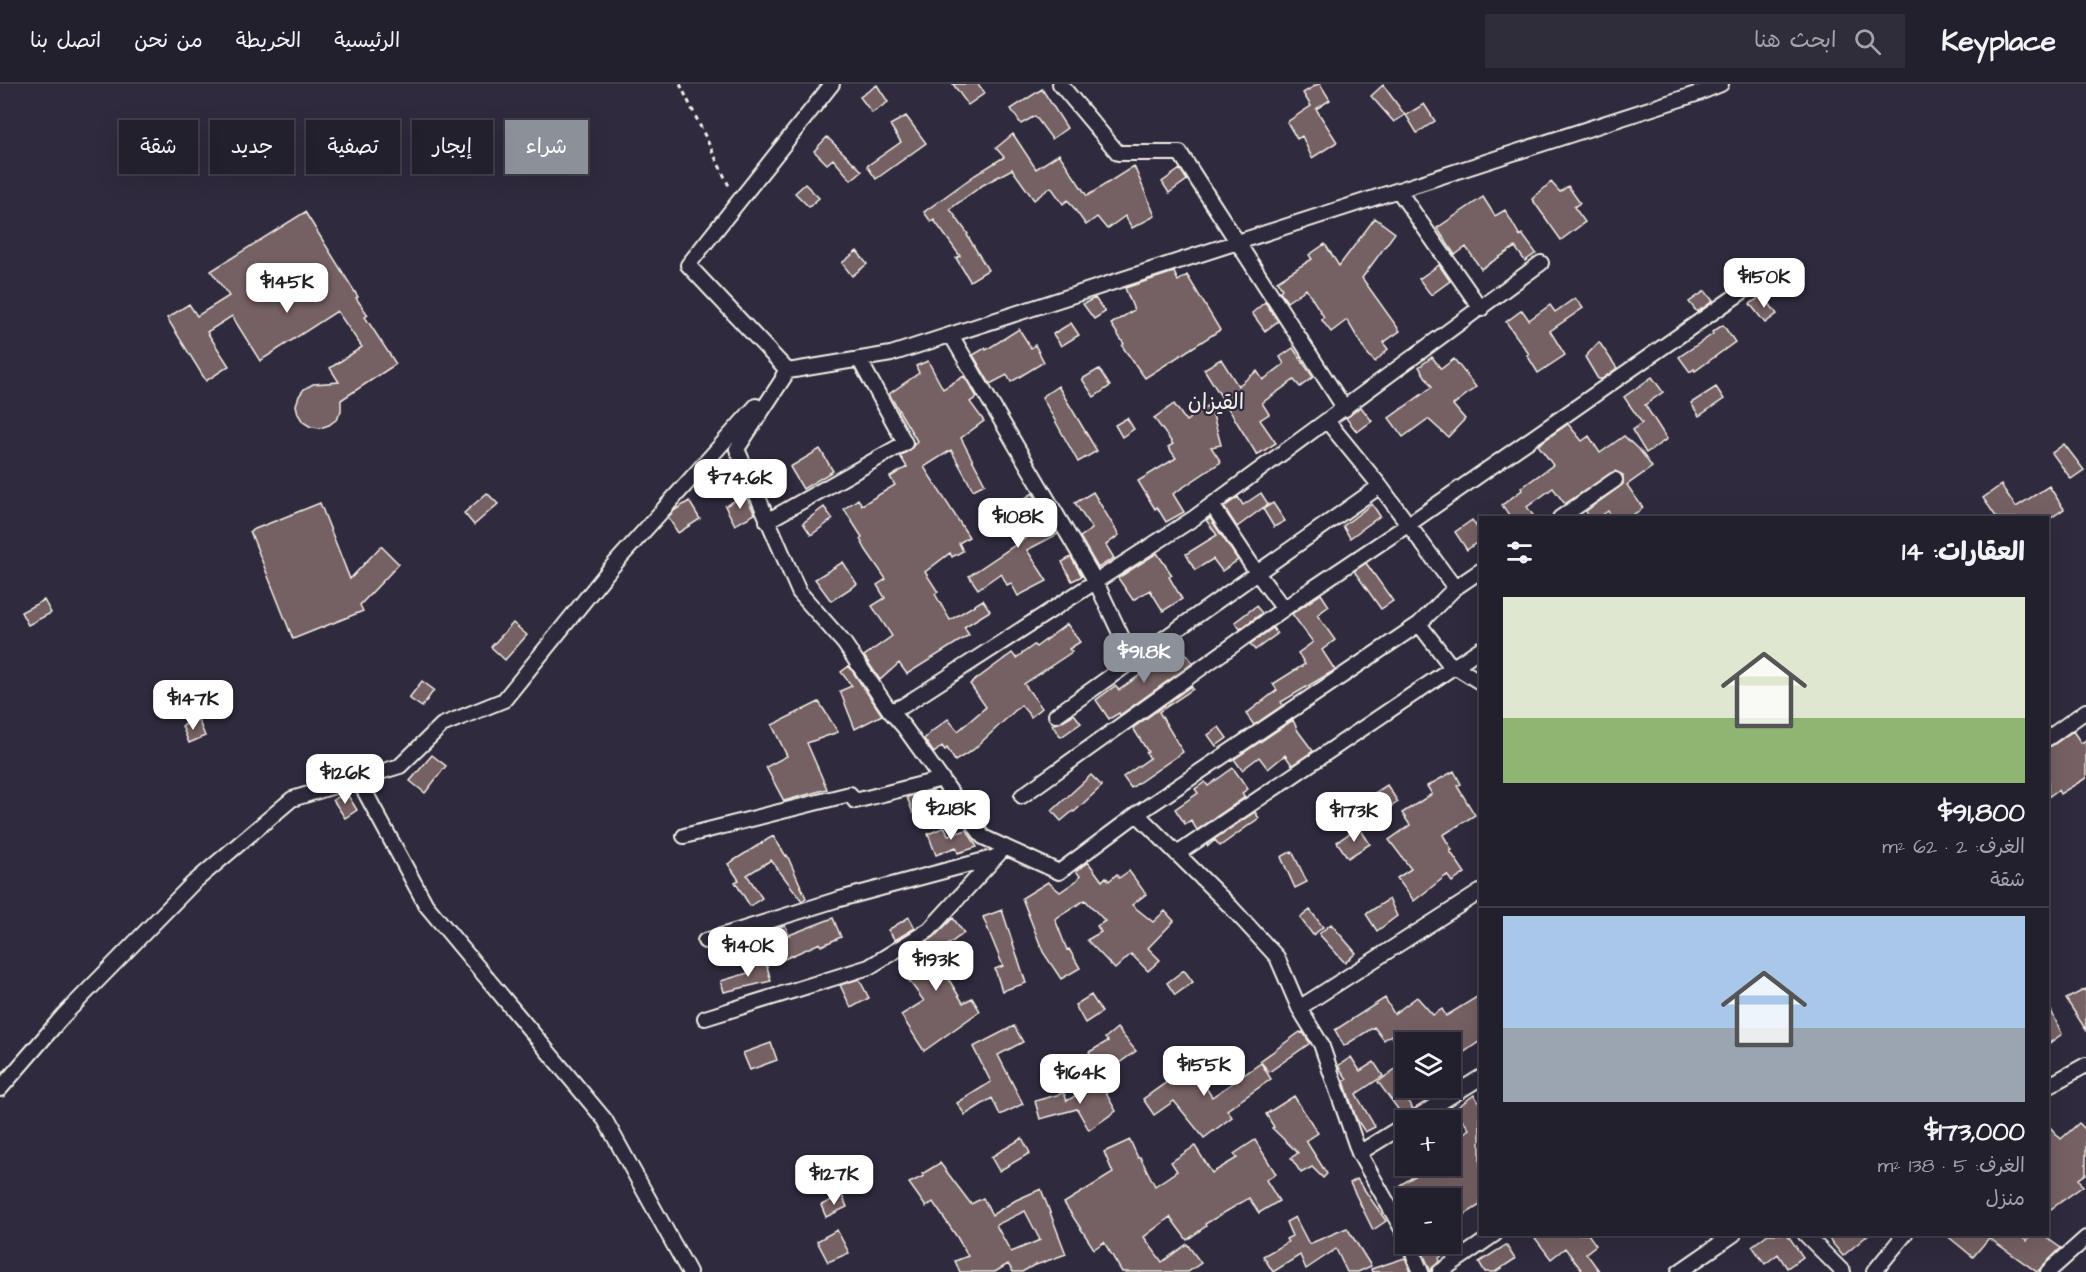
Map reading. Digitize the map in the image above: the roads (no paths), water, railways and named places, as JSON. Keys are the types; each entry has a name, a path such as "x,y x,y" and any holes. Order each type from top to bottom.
{"street":[{"path":"788,371 688,265 832,84"},
{"path":"1060,84 1118,153 1180,153 1345,409"},
{"path":"0,1089 63,1016 192,884 292,799 400,766 442,725 504,700 610,568 788,371 891,354 1699,93 1720,84"},
{"path":"1398,190 1481,309"},
{"path":"890,711 903,706 1212,505 1541,263"},
{"path":"1022,796 1284,609 1746,289"},
{"path":"951,335 1096,582 1133,661"},
{"path":"767,521 905,443 859,359"},
{"path":"788,371 737,449 799,592 844,643 890,711 983,837 1000,852 1059,872 1137,814 1419,624 1455,588 1479,572"},
{"path":"1327,422 1380,486 1455,588"},
{"path":"1563,516 1615,480"},
{"path":"1056,715 1380,486"},
{"path":"1212,505 1284,609"},
{"path":"1419,624 1448,662 1479,681"},
{"path":"1177,854 1479,650"},
{"path":"2049,737 2086,711"},
{"path":"358,779 426,905 605,1120 689,1272"},
{"path":"684,836 850,794 855,801 942,779"},
{"path":"1137,814 1231,907 1277,957 1299,1008 1321,1044 1359,1153 1395,1217"},
{"path":"705,941 1000,852"},
{"path":"705,1018 869,967 929,930 1000,852"},
{"path":"1299,1008 1479,893"},
{"path":"2049,1085 2086,1065"},
{"path":"1428,1110 1479,1079"},
{"path":"1359,1153 1395,1131"},
{"path":"1440,1272 1492,1236"},
{"path":"1679,1272 1731,1236"},
{"path":"1807,1236 1843,1272"},
{"path":"1874,1272 1903,1236"},
{"path":"2048,1272 2086,1238"},
{"path":"1413,1254 1421,1272"}],"district":[{"name":"القيزان","path":"1216,402"}]}
